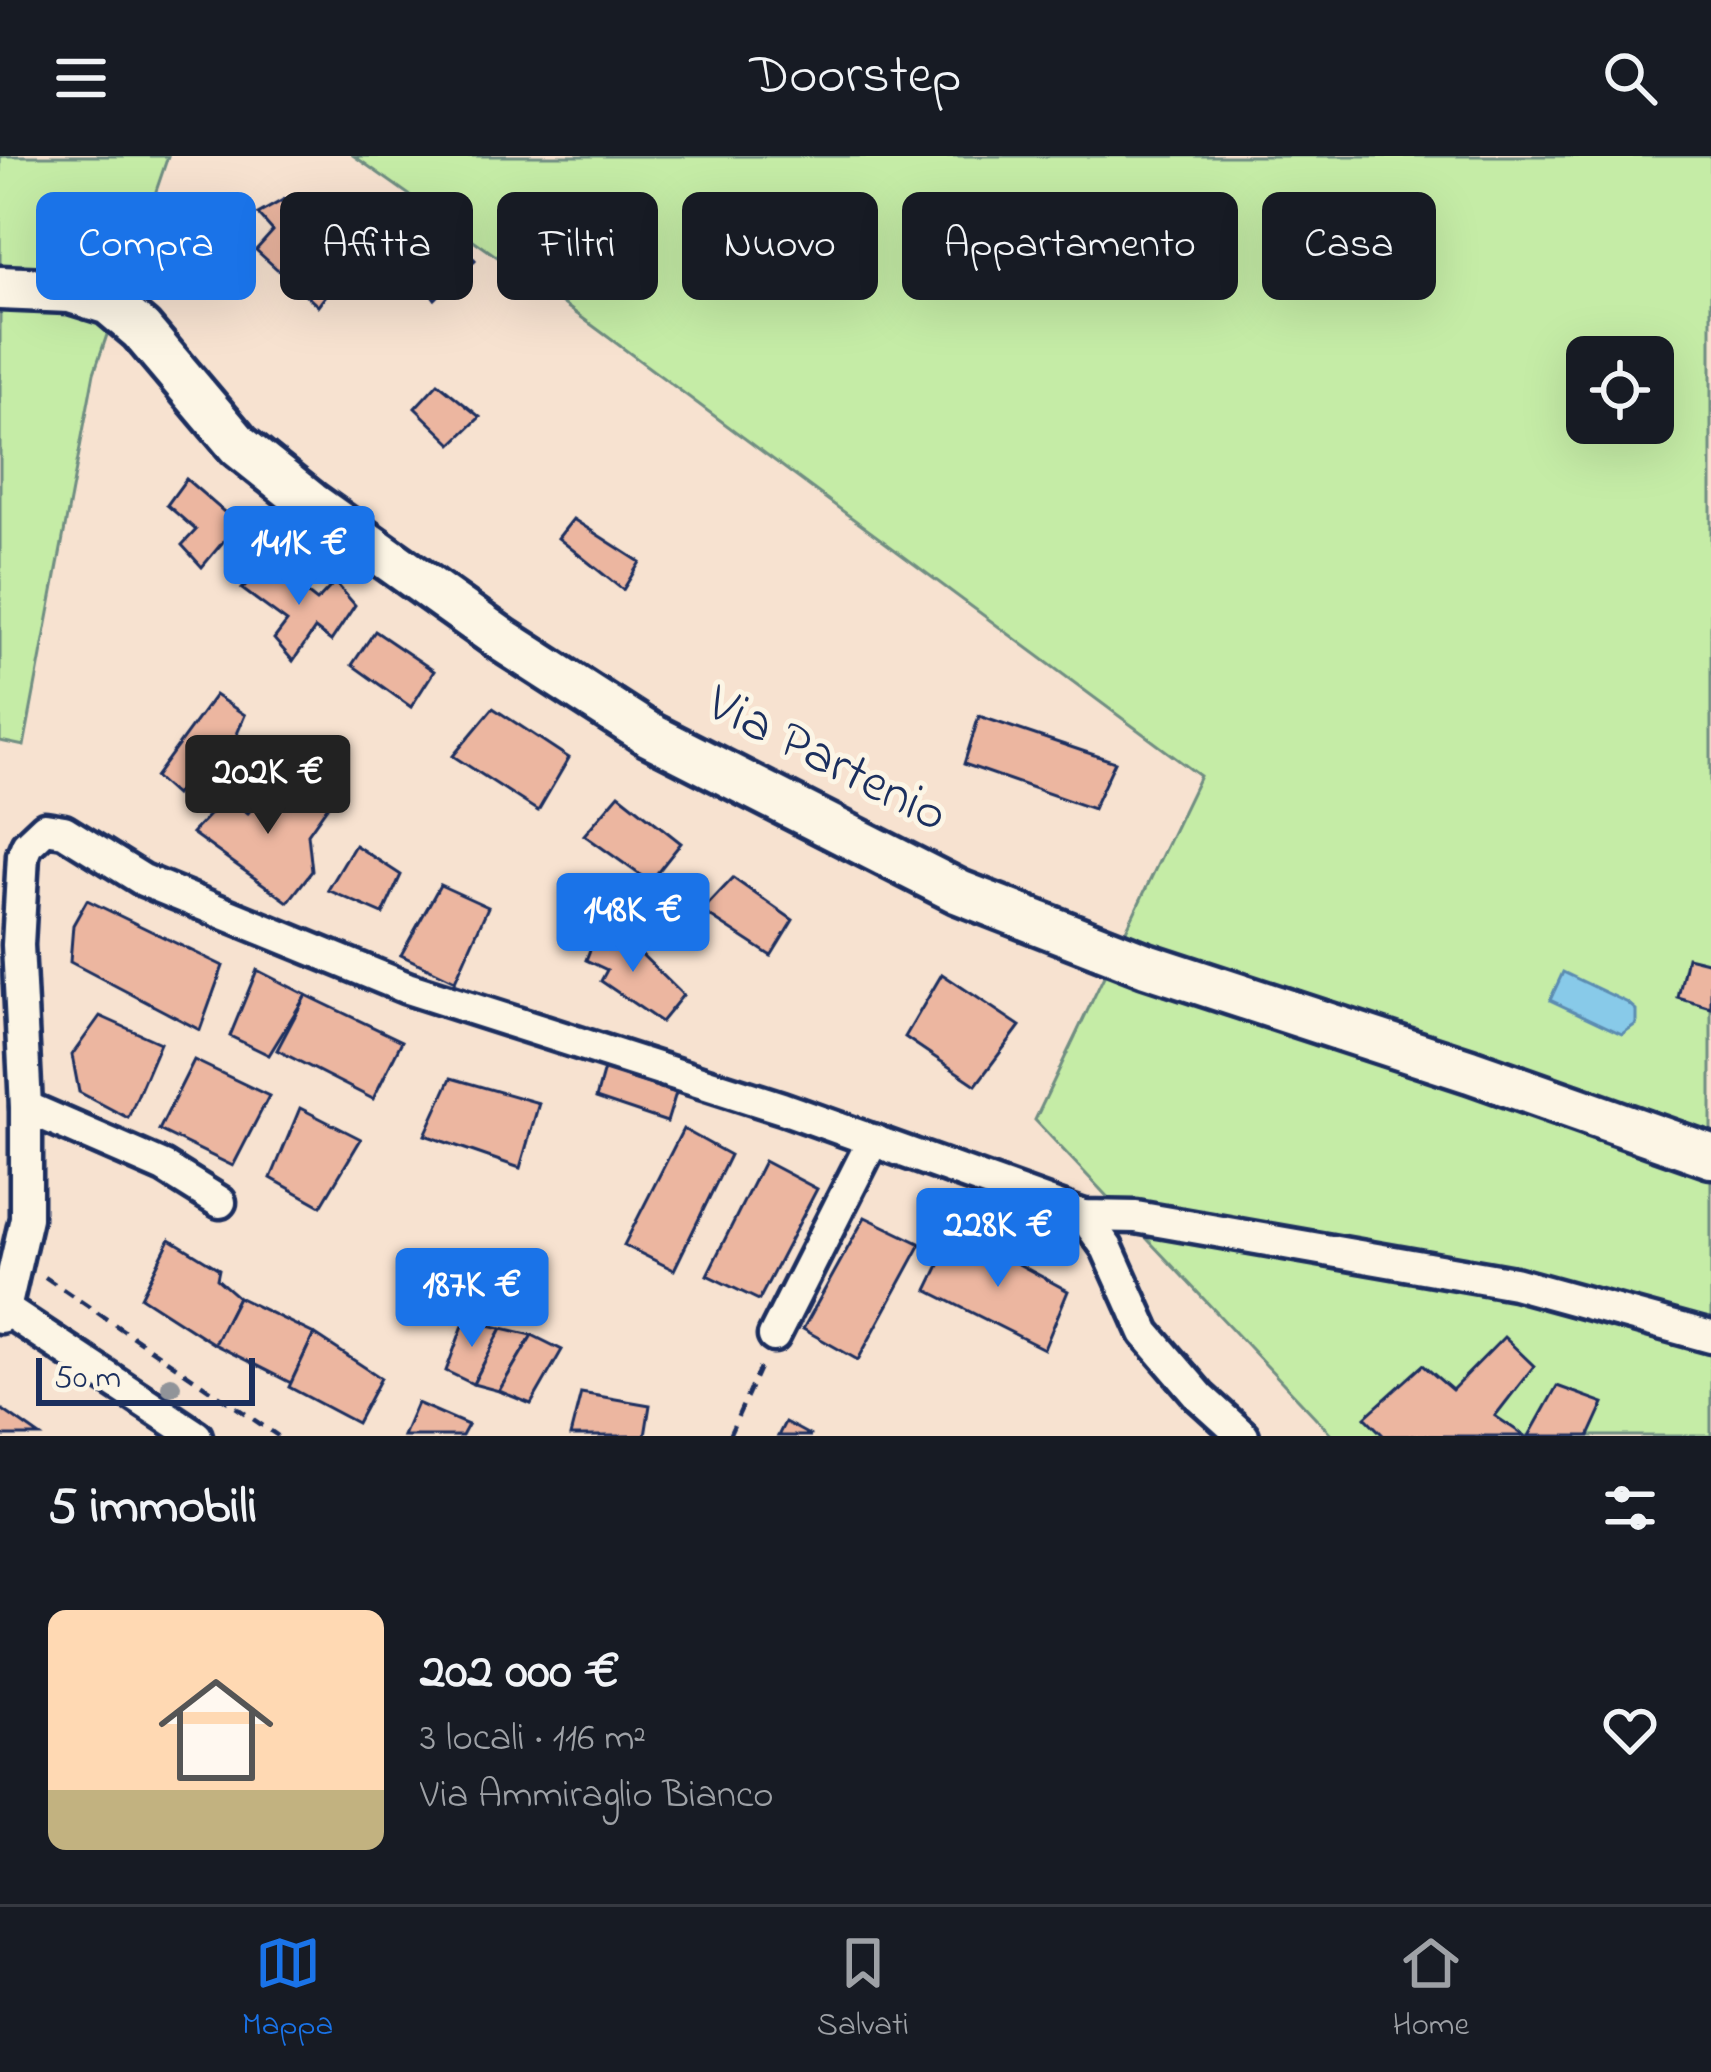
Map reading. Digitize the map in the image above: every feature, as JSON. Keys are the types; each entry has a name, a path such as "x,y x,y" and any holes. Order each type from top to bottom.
{"main road":[{"name":"Via Partenio","path":"0,288 70,291 109,303 140,330 239,446 310,503 504,641 650,735 958,892 1146,965 1711,1156"}],"street":[{"path":"196,1436 2,1311 26,1218 18,945 23,855 45,828 64,831 142,880 406,988 873,1140 1084,1216 1136,1217 1514,1283 1711,1336"},
{"path":"26,1107 164,1167 220,1202"},
{"path":"774,1336 873,1140"},
{"path":"1084,1216 1107,1248 1144,1333 1200,1397 1244,1436"},
{"path":"1107,1248 1136,1217"}],"path":[{"path":"17,1258 278,1436"},
{"path":"729,1436 774,1336"}],"green space":[{"path":"0,156 168,156 156,192 36,192 36,300 119,300 94,373 24,746 0,741"},
{"path":"354,156 1711,156 1711,1436 1333,1436 1035,1120 1200,776 558,300 658,300 658,192 497,192 497,257 473,240 473,192 405,192"}],"water":[{"path":"1563,972 1628,1003 1636,1010 1636,1024 1622,1034 1550,1000"}],"building":[{"path":"280,202 280,272 256,250 273,231 258,214"},
{"path":"438,383 480,417 452,444 415,408"},
{"path":"186,479 238,524 202,567 182,545 196,530 167,505"},
{"path":"573,519 640,562 623,590 558,538"},
{"path":"267,562 317,601 335,582 355,605 331,641 315,629 293,661 274,639 287,622 242,589"},
{"path":"375,631 434,671 411,707 352,665"},
{"path":"215,695 245,715 237,734 252,747 256,737 277,752 262,781 248,765 234,787 216,769 203,786 189,776 175,795 155,777"},
{"path":"493,708 569,758 538,811 453,756"},
{"path":"979,716 1115,762 1093,809 964,764"},
{"path":"313,778 332,800 308,834 312,871 288,902 192,833 225,798 248,813 264,794 293,804"},
{"path":"619,794 681,843 650,882 584,835"},
{"path":"355,845 401,875 383,914 328,890"},
{"path":"733,878 793,920 771,956 702,911"},
{"path":"440,885 488,907 455,981 401,955"},
{"path":"87,900 223,966 200,1030 70,962 73,925"},
{"path":"598,929 630,943 683,995 661,1022 601,981 607,970 586,960"},
{"path":"1687,957 1711,963 1711,1008 1678,998"},
{"path":"257,970 306,995 269,1055 230,1036"},
{"path":"942,974 1020,1026 976,1085 905,1037"},
{"path":"306,995 402,1041 373,1099 277,1050"},
{"path":"100,1016 160,1043 128,1118 79,1092 72,1055"},
{"path":"194,1060 269,1096 233,1166 159,1130"},
{"path":"604,1069 676,1093 667,1122 596,1098"},
{"path":"451,1078 539,1103 520,1168 425,1135"},
{"path":"300,1108 361,1139 321,1206 271,1178"},
{"path":"683,1129 730,1155 674,1270 624,1245"},
{"path":"764,1161 817,1189 759,1300 707,1275"},
{"path":"865,1217 921,1244 858,1360 803,1329"},
{"path":"956,1230 1068,1291 1044,1349 927,1290"},
{"path":"170,1239 219,1269 217,1279 238,1297 214,1344 141,1297"},
{"path":"238,1297 314,1334 291,1383 214,1344"},
{"path":"465,1320 502,1328 473,1384 446,1371"},
{"path":"502,1328 532,1335 499,1391 473,1384"},
{"path":"314,1334 381,1378 357,1423 289,1387"},
{"path":"532,1335 562,1350 531,1404 499,1391"},
{"path":"1504,1337 1534,1366 1495,1416 1525,1436 1384,1436 1365,1417 1423,1365 1452,1390"},
{"path":"1557,1386 1604,1403 1589,1436 1529,1436"},
{"path":"581,1393 650,1405 645,1436 570,1436"},
{"path":"417,1403 468,1425 462,1436 403,1436"},
{"path":"0,1408 40,1436 0,1436"},
{"path":"785,1422 811,1436 778,1436"}]}
